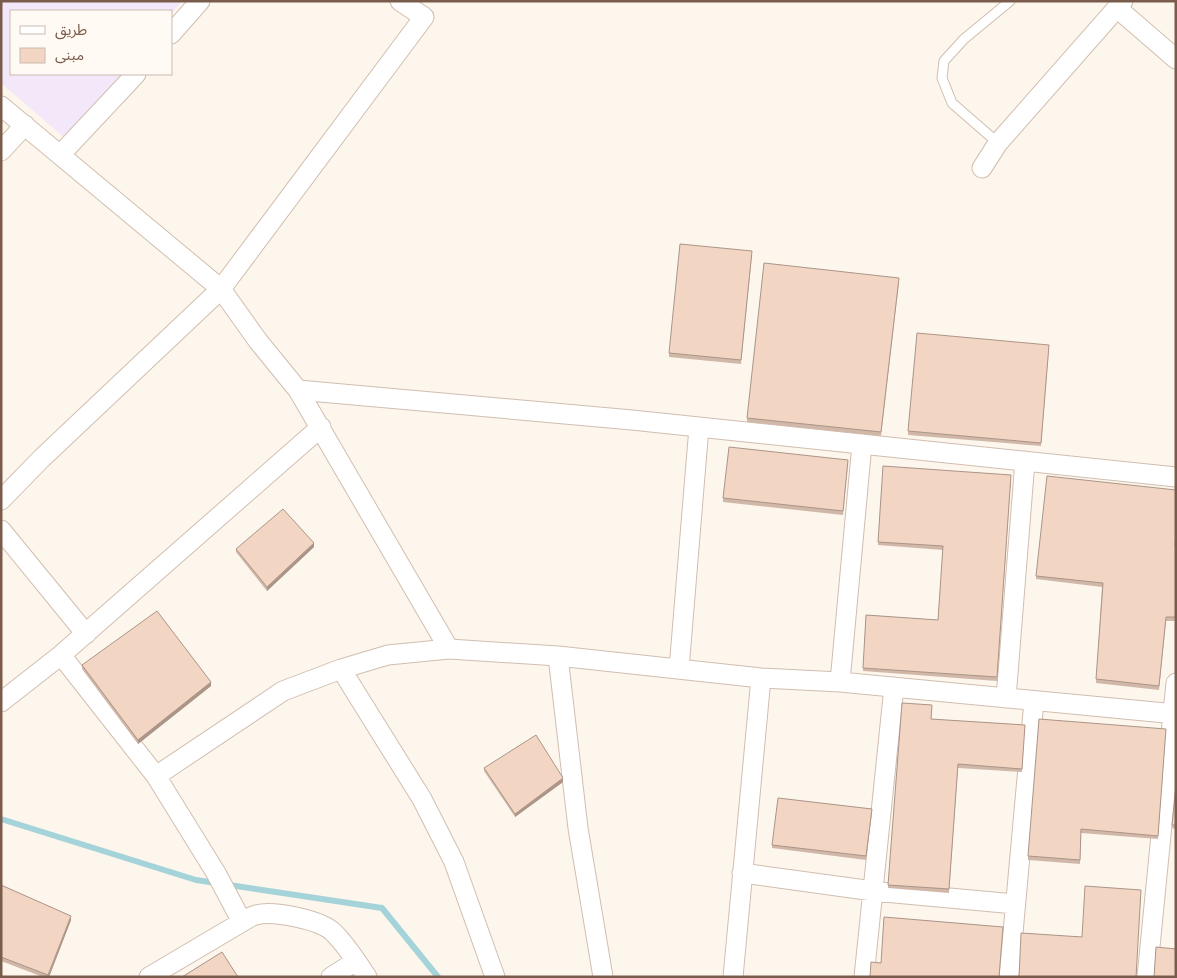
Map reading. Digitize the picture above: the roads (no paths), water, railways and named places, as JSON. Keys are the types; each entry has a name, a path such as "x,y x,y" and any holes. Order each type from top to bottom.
{"street":[{"path":"172,33 200,1"},
{"path":"1,500 49,451 221,289 424,17 400,1"},
{"path":"982,168 998,143 1120,5 1176,59"},
{"path":"60,155 135,75"},
{"path":"1,106 221,289 258,341 298,390 449,649"},
{"path":"1,151 24,125"},
{"path":"298,390 699,427 1176,477"},
{"path":"1,702 86,634 321,427"},
{"path":"679,669 699,427"},
{"path":"840,682 862,444"},
{"path":"1006,698 1025,461"},
{"path":"1,530 86,634"},
{"path":"156,776 284,691 341,669 388,655 449,649 558,656 761,678 840,682 1174,714"},
{"path":"61,655 156,776 216,873 242,922"},
{"path":"558,656 578,828 603,977"},
{"path":"341,669 422,799 454,862 495,977"},
{"path":"734,977 761,678"},
{"path":"1146,977 1176,683"},
{"path":"864,977 894,687"},
{"path":"1009,977 1034,701"},
{"path":"742,873 873,891 1015,904"},
{"path":"149,977 242,922 256,915 274,913 316,922 333,932 367,977"},
{"path":"331,977 356,961"}],"lane":[{"path":"998,143 952,103 942,78 944,61 964,39 1010,1"}],"waterway":[{"path":"1,819 196,880 382,908 438,977"}]}
